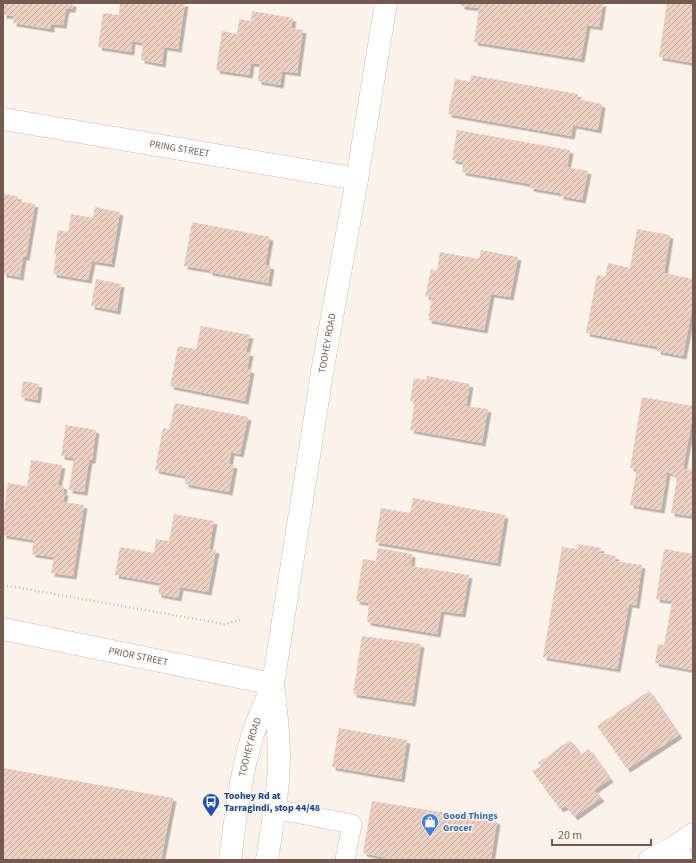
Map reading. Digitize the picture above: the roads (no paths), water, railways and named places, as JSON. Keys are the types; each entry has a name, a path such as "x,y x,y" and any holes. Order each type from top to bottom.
{"main road":[{"name":"TOOHEY ROAD","path":"230,860 244,767 254,729 273,684 322,374 357,180 386,3"},
{"name":"PRING STREET","path":"3,119 357,180"},
{"name":"PRIOR STREET","path":"3,629 273,684"},
{"name":"TOOHEY ROAD","path":"266,860 274,809 279,748 273,684"},
{"path":"650,860 672,856 693,834"}],"lane":[{"path":"274,809 352,824 345,860"}],"place":[{"name":"Toohey Rd at Tarragindi, stop 44/48","path":"211,817"},
{"name":"Good Things Grocer","path":"430,837"}]}
